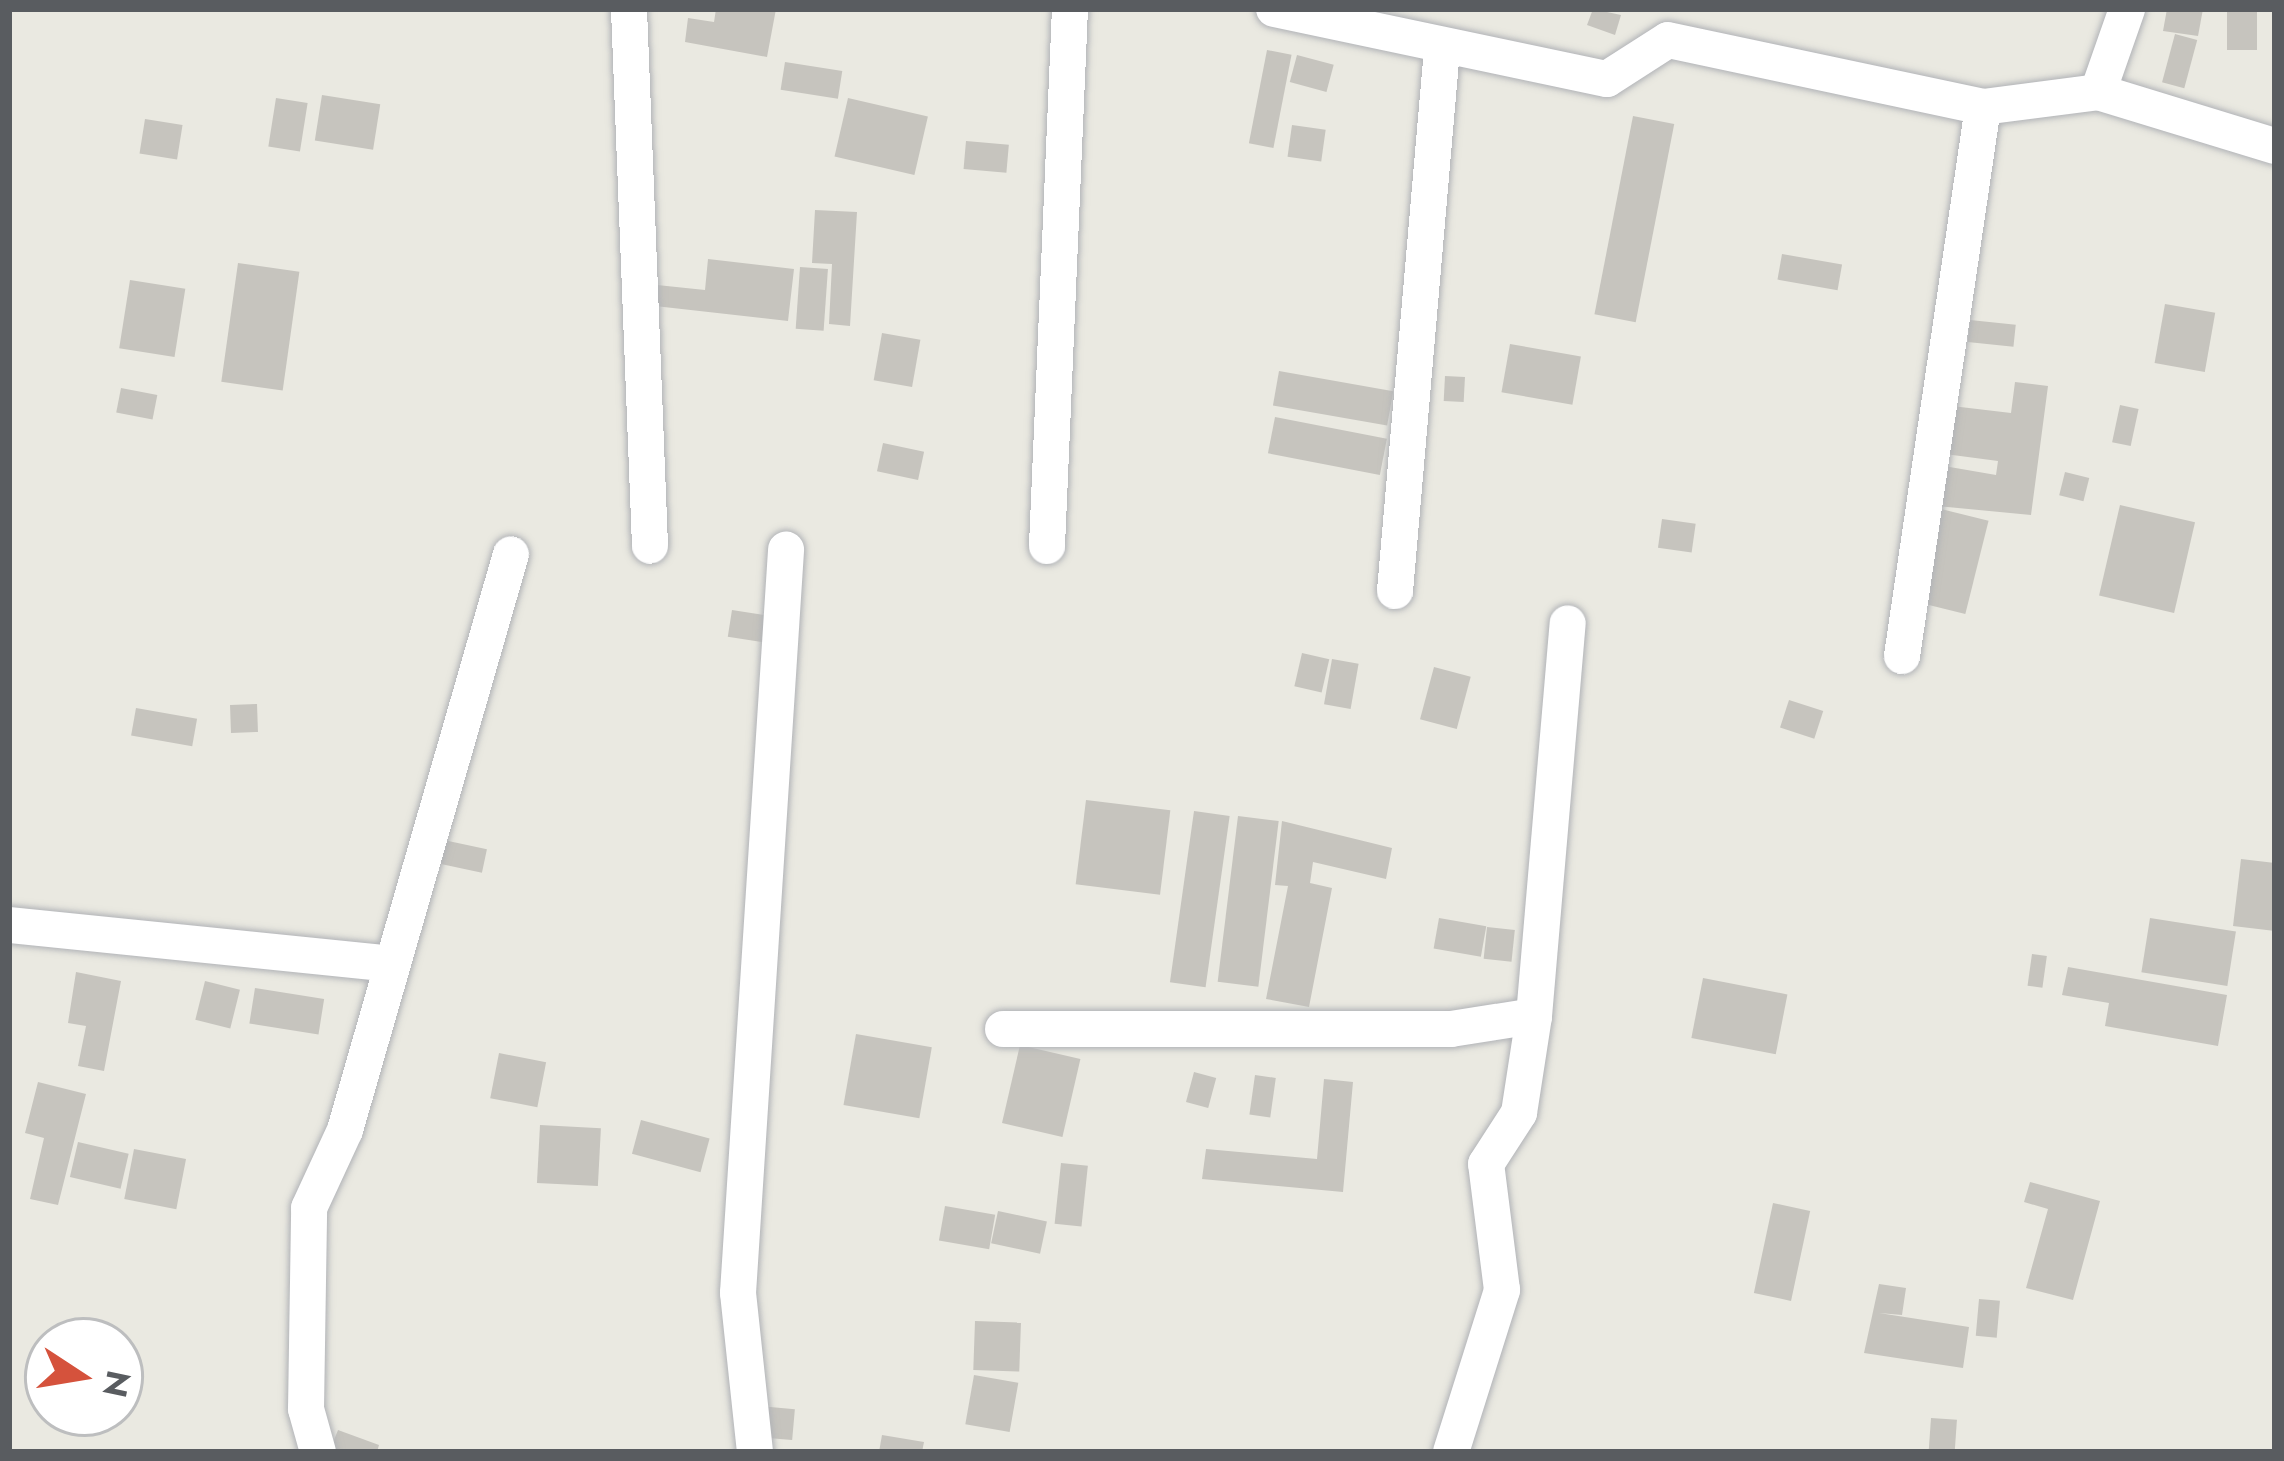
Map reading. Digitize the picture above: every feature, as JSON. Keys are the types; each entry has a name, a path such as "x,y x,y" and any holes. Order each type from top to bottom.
{"street":[{"path":"629,9 650,546"},
{"path":"1047,546 1070,9"},
{"path":"1274,9 1442,49 1607,79 1672,24 1983,107 2098,92 2275,146"},
{"path":"2098,92 2126,9"},
{"path":"1395,591 1442,49"},
{"path":"1902,656 1983,107"},
{"path":"755,1452 738,1293 786,550"},
{"path":"319,1452 307,1409 309,1208 392,964 511,554"},
{"path":"1450,1452 1502,1290 1486,1164 1519,1113 1534,1016 1568,623"},
{"path":"9,925 392,964"},
{"path":"1003,1029 1451,1029 1534,1016"}],"building":[{"path":"716,9 776,9 767,57 685,42 688,18 714,22"},
{"path":"1593,9 1621,15 1615,35 1587,25"},
{"path":"2167,9 2203,9 2198,36 2163,31"},
{"path":"2227,9 2257,9 2257,50 2227,50"},
{"path":"2175,34 2197,40 2184,88 2162,82"},
{"path":"1267,50 1292,55 1273,148 1249,143"},
{"path":"1297,55 1334,65 1326,92 1290,82"},
{"path":"785,62 842,71 838,99 781,90"},
{"path":"322,95 380,104 373,150 315,140"},
{"path":"276,98 308,103 300,151 268,146"},
{"path":"848,98 928,116 914,175 835,156"},
{"path":"1633,116 1674,124 1636,322 1594,314"},
{"path":"145,119 183,125 177,160 140,154"},
{"path":"1292,125 1326,130 1321,161 1288,157"},
{"path":"966,141 1009,145 1006,173 964,169"},
{"path":"815,210 857,212 850,326 829,324 832,264 812,263"},
{"path":"1782,254 1842,265 1838,290 1777,280"},
{"path":"708,259 794,269 788,321 655,306 657,285 705,290"},
{"path":"238,263 299,272 283,390 221,382"},
{"path":"800,267 828,269 824,331 796,329"},
{"path":"130,280 185,289 175,357 119,348"},
{"path":"2165,304 2215,313 2205,372 2155,363"},
{"path":"1970,320 2016,325 2013,347 1968,342"},
{"path":"882,333 920,340 912,387 874,380"},
{"path":"1510,344 1581,357 1572,405 1501,392"},
{"path":"1279,371 1393,391 1387,426 1273,405"},
{"path":"1445,376 1465,377 1464,402 1444,401"},
{"path":"2015,382 2048,386 2031,515 1937,506 1944,466 1996,475 1998,461 1945,454 1952,406 2011,413"},
{"path":"121,388 157,395 153,420 116,413"},
{"path":"2120,405 2139,409 2131,446 2112,442"},
{"path":"1275,417 1387,439 1380,475 1268,453"},
{"path":"883,443 924,452 918,480 877,471"},
{"path":"2065,472 2089,478 2083,501 2059,495"},
{"path":"2120,505 2195,522 2174,613 2099,596"},
{"path":"1941,509 1989,521 1965,614 1918,602"},
{"path":"1662,519 1696,524 1692,552 1658,548"},
{"path":"732,610 768,616 763,642 728,637"},
{"path":"1302,653 1329,659 1322,692 1294,686"},
{"path":"1332,659 1359,664 1351,709 1324,704"},
{"path":"1434,667 1471,677 1457,729 1420,719"},
{"path":"1789,700 1823,711 1814,739 1780,728"},
{"path":"257,704 258,732 231,733 230,705"},
{"path":"136,708 197,719 192,746 131,736"},
{"path":"1086,800 1170,810 1160,895 1076,884"},
{"path":"1194,811 1230,816 1206,987 1170,982"},
{"path":"1238,816 1279,821 1258,987 1218,982"},
{"path":"1282,821 1392,848 1386,879 1313,862 1310,883 1332,888 1309,1007 1266,999 1288,886 1275,885"},
{"path":"439,839 487,849 482,873 434,862"},
{"path":"2241,859 2275,863 2275,931 2233,926"},
{"path":"1439,918 1486,926 1481,957 1434,949"},
{"path":"2150,918 2236,932 2227,986 2141,972"},
{"path":"1487,927 1515,930 1512,962 1484,959"},
{"path":"2032,954 2047,956 2042,988 2028,986"},
{"path":"2068,967 2227,995 2218,1046 2105,1026 2109,1003 2062,995"},
{"path":"76,972 121,981 104,1071 78,1066 86,1026 68,1023"},
{"path":"1703,978 1787,994 1776,1054 1691,1038"},
{"path":"205,981 240,990 230,1029 195,1020"},
{"path":"255,988 324,999 319,1035 249,1024"},
{"path":"856,1034 932,1047 919,1118 843,1105"},
{"path":"1020,1045 1080,1059 1062,1137 1002,1123"},
{"path":"499,1053 546,1062 537,1107 490,1098"},
{"path":"1194,1072 1216,1078 1208,1108 1186,1102"},
{"path":"1255,1075 1276,1078 1270,1118 1249,1115"},
{"path":"1324,1079 1353,1082 1343,1192 1202,1179 1206,1149 1317,1159"},
{"path":"38,1082 86,1094 58,1205 30,1199 44,1138 25,1133"},
{"path":"641,1120 710,1138 701,1172 632,1154"},
{"path":"540,1125 601,1128 598,1186 537,1183"},
{"path":"78,1142 129,1154 121,1189 70,1177"},
{"path":"134,1149 186,1159 176,1209 124,1199"},
{"path":"1061,1163 1088,1166 1081,1226 1055,1224"},
{"path":"2030,1182 2100,1201 2073,1300 2026,1288 2048,1209 2024,1202"},
{"path":"1773,1203 1810,1211 1791,1301 1754,1293"},
{"path":"945,1206 995,1215 989,1249 939,1240"},
{"path":"998,1211 1047,1221 1040,1254 991,1243"},
{"path":"1879,1284 1906,1288 1902,1315 1879,1313 1969,1327 1963,1368 1864,1353"},
{"path":"1979,1299 2000,1301 1997,1338 1976,1336"},
{"path":"975,1321 1021,1323 1019,1372 973,1370"},
{"path":"974,1375 1018,1383 1010,1432 965,1424"},
{"path":"758,1406 795,1409 792,1440 755,1437"},
{"path":"1931,1418 1957,1420 1955,1452 1929,1452"},
{"path":"338,1430 379,1445 377,1452 330,1450"},
{"path":"882,1435 924,1442 922,1452 879,1452"}]}
